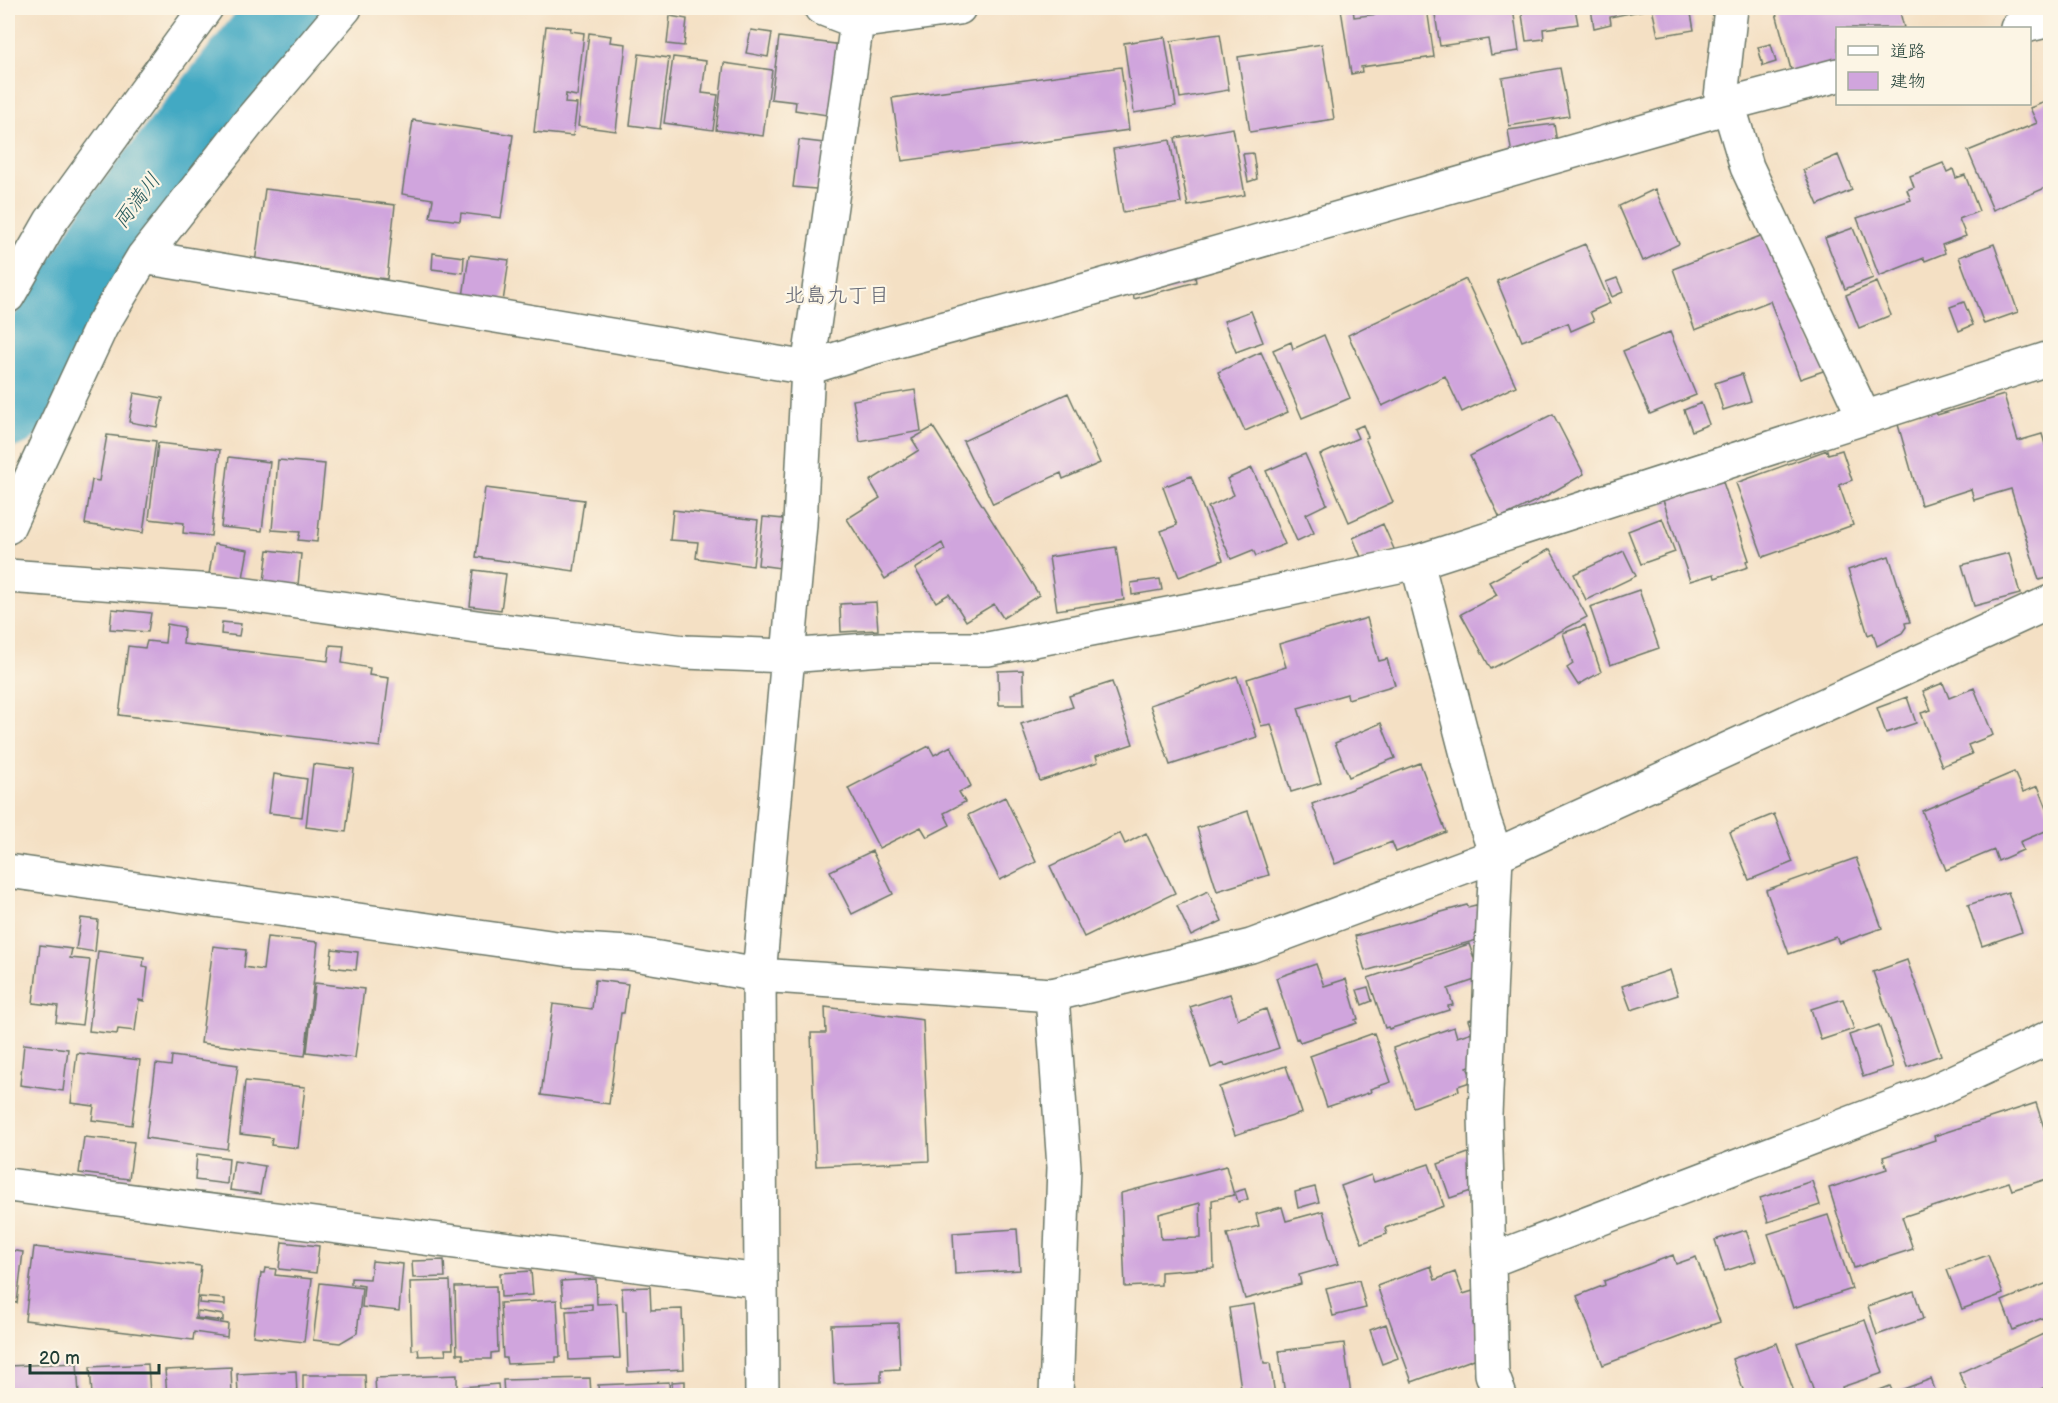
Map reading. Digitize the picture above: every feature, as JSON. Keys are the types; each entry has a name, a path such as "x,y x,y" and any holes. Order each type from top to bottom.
{"street":[{"path":"8,296 51,221 206,8"},
{"path":"8,527 101,327 143,257 248,123 345,8"},
{"path":"821,8 860,15 959,8"},
{"path":"1731,8 1724,107 1747,167 1864,417"},
{"path":"762,1395 759,975 800,524 808,368 860,15"},
{"path":"2021,27 2050,20"},
{"path":"143,257 808,368 875,347 1090,289 1836,76"},
{"path":"8,576 226,592 625,646 685,652 787,656 880,649 988,649 1220,604 1417,562 2050,358"},
{"path":"1417,562 1484,820 1496,855 1485,1115 1492,1374 1500,1395"},
{"path":"8,871 552,947 629,954 759,975 1052,995 1251,946 1496,855 2050,602"},
{"path":"1052,995 1064,1167 1056,1395"},
{"path":"1489,1261 1932,1092 2050,1037"},
{"path":"8,1185 761,1281"}],"building":[{"path":"1353,8 1354,17 1427,8 1434,57 1361,67 1362,72 1351,74 1341,9"},
{"path":"1434,8 1513,8 1519,51 1491,55 1488,39 1440,46"},
{"path":"1521,8 1575,8 1578,24 1543,29 1544,39 1526,41"},
{"path":"1591,8 1644,8 1645,10 1610,17 1611,24 1594,28"},
{"path":"1652,8 1690,8 1694,30 1658,36"},
{"path":"1797,8 1899,8 1904,27 1836,27 1836,70 1794,81 1776,13"},
{"path":"670,16 687,19 684,46 667,44"},
{"path":"546,26 571,28 570,31 584,33 577,96 566,94 565,103 577,104 573,136 534,132"},
{"path":"751,30 772,33 768,57 746,53"},
{"path":"589,33 611,36 610,42 626,44 616,131 578,126"},
{"path":"1220,34 1229,90 1180,98 1171,41"},
{"path":"779,37 843,45 833,116 795,110 796,102 771,99"},
{"path":"1165,37 1176,106 1134,113 1124,43"},
{"path":"1322,44 1334,119 1250,132 1238,57"},
{"path":"1771,44 1776,62 1763,66 1758,47"},
{"path":"639,54 669,58 660,129 630,125"},
{"path":"673,57 706,61 702,93 718,95 713,130 664,123"},
{"path":"724,63 772,70 763,136 716,130"},
{"path":"1121,67 1129,130 902,161 892,98"},
{"path":"1560,68 1569,116 1509,126 1502,78"},
{"path":"2050,100 2050,186 1993,210 1968,151 2037,123 2030,108"},
{"path":"413,120 513,135 501,218 461,213 460,221 430,217 433,199 402,194"},
{"path":"1554,124 1560,161 1514,168 1508,130"},
{"path":"1233,128 1245,195 1188,206 1175,138"},
{"path":"799,140 832,144 827,190 793,187"},
{"path":"1170,140 1181,203 1123,212 1113,149"},
{"path":"1253,153 1257,179 1248,182 1243,154"},
{"path":"1838,155 1852,190 1818,205 1803,170"},
{"path":"1943,163 1947,172 1953,169 1956,178 1965,175 1979,211 1959,219 1966,236 1942,245 1945,253 1925,261 1924,258 1879,276 1857,218 1911,200 1907,190 1914,187 1910,176"},
{"path":"265,189 395,205 387,279 255,263"},
{"path":"1655,189 1679,244 1643,261 1619,206"},
{"path":"1853,228 1873,278 1845,289 1825,238"},
{"path":"1763,235 1826,370 1800,379 1770,301 1695,330 1673,269"},
{"path":"1585,244 1610,303 1590,312 1594,321 1571,331 1568,323 1522,341 1497,281"},
{"path":"1994,244 2018,312 1984,324 1959,257"},
{"path":"433,253 464,257 463,273 432,269"},
{"path":"1191,254 1196,282 1134,299 1130,262"},
{"path":"469,255 509,260 502,309 462,304"},
{"path":"1617,278 1623,292 1612,297 1606,282"},
{"path":"1466,279 1516,386 1462,412 1445,376 1382,406 1348,335"},
{"path":"1877,282 1891,315 1859,328 1846,295"},
{"path":"1964,302 1973,325 1959,331 1950,307"},
{"path":"1251,311 1263,342 1236,352 1224,321"},
{"path":"1670,332 1696,395 1650,414 1623,351"},
{"path":"1324,335 1350,398 1302,418 1273,350 1291,342 1293,349"},
{"path":"1261,352 1288,412 1245,431 1218,372"},
{"path":"1742,374 1751,401 1723,410 1715,383"},
{"path":"915,390 921,431 860,442 853,400"},
{"path":"134,393 163,398 157,427 129,422"},
{"path":"1068,393 1100,463 1063,479 1061,473 993,504 963,441"},
{"path":"2004,395 2018,441 2042,434 2050,461 2050,577 2039,580 2011,489 1974,500 1971,489 1921,505 1897,421 1936,409 1937,415"},
{"path":"1701,403 1709,424 1692,431 1684,410"},
{"path":"1553,414 1584,474 1544,497 1500,518 1470,456"},
{"path":"1363,425 1368,437 1365,438 1393,502 1349,522 1320,455 1358,438 1354,429"},
{"path":"933,427 1039,595 1003,618 994,604 966,621 949,594 936,602 915,569 945,550 942,543 885,579 847,519 880,498 870,481 919,450 912,439"},
{"path":"107,435 156,441 143,533 85,524 92,480 99,481"},
{"path":"158,443 220,450 211,536 183,533 184,523 149,519"},
{"path":"1827,450 1828,454 1842,450 1852,480 1839,485 1853,525 1763,557 1736,483"},
{"path":"1305,454 1327,504 1306,514 1314,533 1297,541 1266,471"},
{"path":"229,457 270,462 262,531 221,527"},
{"path":"278,460 325,464 317,542 298,540 300,532 272,530"},
{"path":"1252,468 1285,544 1256,556 1253,550 1231,559 1208,507 1234,495 1227,479"},
{"path":"1191,476 1223,560 1179,577 1161,531 1177,525 1163,487"},
{"path":"1722,479 1749,560 1746,561 1748,567 1715,578 1714,574 1690,581 1661,494"},
{"path":"485,488 584,500 574,571 476,557"},
{"path":"673,510 758,520 753,566 696,558 698,542 670,540"},
{"path":"763,517 794,520 788,569 758,565"},
{"path":"1662,518 1675,552 1641,564 1628,531"},
{"path":"1383,524 1394,549 1363,562 1353,538"},
{"path":"214,544 248,550 243,578 209,574"},
{"path":"1116,547 1124,600 1057,610 1049,557"},
{"path":"1550,549 1587,617 1491,669 1461,614 1497,595 1489,582"},
{"path":"268,550 301,554 298,585 264,581"},
{"path":"1624,551 1636,576 1586,600 1574,574"},
{"path":"2009,553 2020,594 1974,606 1962,565"},
{"path":"1889,556 1910,622 1905,623 1906,627 1902,633 1877,646 1873,633 1868,635 1848,570"},
{"path":"474,570 506,574 501,610 470,606"},
{"path":"1160,579 1162,590 1132,595 1131,583"},
{"path":"1639,590 1659,648 1610,665 1590,607"},
{"path":"876,602 878,630 841,632 840,604"},
{"path":"112,609 151,613 148,632 110,629"},
{"path":"1367,618 1379,661 1387,659 1395,685 1348,699 1347,694 1298,708 1321,783 1291,792 1271,724 1261,726 1247,679 1286,667 1279,644"},
{"path":"222,622 241,624 239,636 221,634"},
{"path":"167,624 184,627 183,644 328,661 330,645 344,646 342,663 370,668 369,675 389,678 380,747 119,715 128,646 145,648 147,641 165,643"},
{"path":"1585,625 1601,672 1578,685 1567,668 1573,664 1563,633"},
{"path":"1023,670 1024,705 999,705 998,671"},
{"path":"1237,676 1257,737 1170,765 1150,705"},
{"path":"1112,682 1133,744 1096,756 1098,762 1040,781 1021,724 1073,707 1069,696"},
{"path":"1943,683 1949,698 1974,688 1993,735 1968,745 1972,754 1942,766 1921,713 1931,710 1923,691"},
{"path":"1907,697 1916,723 1886,733 1877,708"},
{"path":"1381,723 1395,758 1349,777 1335,743"},
{"path":"929,746 934,755 951,746 971,786 959,792 965,802 944,813 950,825 927,837 921,827 879,848 848,788"},
{"path":"1420,763 1446,832 1396,852 1392,842 1335,864 1312,804"},
{"path":"313,764 354,769 346,832 306,827"},
{"path":"2014,772 2023,792 2038,786 2050,816 2050,829 2020,842 2023,850 1998,861 1994,850 1946,870 1922,811"},
{"path":"274,774 307,779 302,817 269,813"},
{"path":"1005,797 1036,862 1000,880 968,815"},
{"path":"1248,811 1269,875 1217,891 1197,828"},
{"path":"1774,814 1793,862 1749,880 1730,832"},
{"path":"1120,833 1125,844 1146,833 1175,893 1084,937 1050,866"},
{"path":"872,851 893,894 852,914 830,871"},
{"path":"1856,858 1882,928 1839,943 1836,937 1789,954 1766,890"},
{"path":"1208,891 1222,921 1191,936 1177,906"},
{"path":"2008,892 2022,932 1982,946 1968,905"},
{"path":"1467,905 1468,907 1476,905 1482,920 1477,940 1365,971 1355,936"},
{"path":"81,918 98,920 95,952 76,949"},
{"path":"267,937 318,942 305,1056 201,1043 213,946 246,950 244,967 263,970"},
{"path":"1469,944 1481,978 1448,989 1453,1005 1448,1006 1449,1010 1389,1029 1385,1028 1368,978"},
{"path":"40,945 72,949 70,958 90,960 82,1025 56,1022 58,1006 33,1003"},
{"path":"332,949 358,952 356,970 330,967"},
{"path":"98,951 144,957 143,966 148,967 144,1001 139,1000 135,1031 118,1029 117,1034 89,1031"},
{"path":"1907,960 1941,1055 1907,1067 1873,972"},
{"path":"1316,964 1324,986 1346,979 1358,1019 1355,1020 1357,1023 1300,1042 1298,1038 1296,1039 1276,978"},
{"path":"1670,970 1678,995 1631,1010 1622,986"},
{"path":"595,980 628,984 624,1013 621,1013 609,1104 541,1095 553,1004 592,1009"},
{"path":"315,983 364,989 355,1058 307,1052"},
{"path":"1368,987 1372,1001 1362,1005 1357,990"},
{"path":"1230,994 1238,1019 1266,1009 1279,1048 1225,1066 1224,1063 1211,1068 1190,1007"},
{"path":"1843,999 1854,1029 1821,1040 1811,1009"},
{"path":"825,1007 923,1020 929,1161 816,1166 811,1033 826,1033"},
{"path":"1478,1017 1483,1061 1467,1067 1473,1081 1458,1086 1459,1091 1413,1107 1393,1048 1454,1027 1457,1037 1472,1032 1468,1020"},
{"path":"1879,1025 1893,1067 1863,1077 1849,1035"},
{"path":"1374,1033 1391,1082 1370,1089 1371,1092 1327,1107 1310,1056"},
{"path":"24,1044 68,1049 63,1091 20,1085"},
{"path":"77,1053 140,1060 132,1125 92,1120 94,1106 71,1103"},
{"path":"172,1056 238,1065 227,1149 146,1138 156,1064 171,1066"},
{"path":"1286,1066 1302,1113 1235,1135 1219,1087"},
{"path":"245,1081 305,1087 298,1148 271,1145 272,1138 240,1134"},
{"path":"2036,1103 2050,1146 2050,1178 2012,1190 2009,1182 1902,1217 1913,1249 1854,1268 1829,1188 1887,1169 1883,1157 1935,1140 1934,1136"},
{"path":"84,1137 134,1142 129,1179 79,1173"},
{"path":"1471,1152 1483,1187 1450,1198 1438,1164"},
{"path":"197,1154 229,1158 227,1184 195,1180"},
{"path":"234,1161 265,1166 260,1194 230,1190"},
{"path":"1429,1164 1444,1206 1385,1228 1387,1234 1362,1243 1341,1186 1371,1175 1374,1182"},
{"path":"1226,1166 1234,1195 1212,1200 1214,1268 1161,1272 1161,1285 1125,1287 1121,1193","holes":["1200,1203 1201,1238 1161,1239 1159,1214"]},
{"path":"1812,1181 1820,1205 1768,1222 1760,1198"},
{"path":"1315,1187 1319,1202 1298,1208 1295,1192"},
{"path":"1245,1189 1248,1199 1238,1202 1235,1192"},
{"path":"1282,1207 1286,1221 1323,1211 1338,1264 1299,1275 1301,1284 1245,1299 1227,1234 1259,1226 1256,1214"},
{"path":"1828,1215 1852,1289 1793,1308 1768,1234"},
{"path":"1017,1229 1020,1270 955,1274 953,1233"},
{"path":"1746,1230 1756,1261 1725,1271 1715,1240"},
{"path":"282,1242 319,1246 316,1273 279,1269"},
{"path":"34,1247 201,1266 195,1319 228,1324 227,1337 194,1332 193,1340 25,1320"},
{"path":"8,1250 23,1252 17,1303 8,1302"},
{"path":"1673,1255 1676,1264 1696,1257 1720,1322 1603,1365 1577,1296 1605,1285 1604,1281"},
{"path":"1988,1255 2003,1294 1962,1309 1947,1270"},
{"path":"444,1260 445,1277 413,1278 412,1261"},
{"path":"372,1261 403,1264 399,1311 362,1307 364,1286 351,1284 351,1278 370,1279"},
{"path":"1431,1266 1435,1280 1455,1272 1463,1294 1473,1291 1483,1320 1473,1323 1485,1355 1412,1382 1377,1286"},
{"path":"265,1268 276,1269 275,1275 312,1279 304,1342 253,1336 261,1273 264,1273"},
{"path":"531,1271 533,1295 501,1297 500,1273"},
{"path":"596,1279 597,1304 617,1303 620,1358 569,1360 566,1311 592,1310 592,1304 563,1306 561,1281"},
{"path":"1359,1280 1366,1308 1333,1316 1326,1288"},
{"path":"450,1281 453,1349 445,1349 446,1355 419,1356 418,1349 412,1350 410,1282"},
{"path":"2050,1282 2050,1315 2013,1330 2002,1301"},
{"path":"320,1283 362,1288 357,1333 340,1343 313,1340"},
{"path":"496,1286 498,1352 491,1353 491,1359 463,1359 463,1354 457,1354 455,1287"},
{"path":"650,1287 651,1310 682,1309 684,1369 628,1372 626,1311 623,1311 622,1288"},
{"path":"1914,1291 1923,1319 1877,1335 1868,1306"},
{"path":"200,1297 225,1299 225,1305 199,1303"},
{"path":"557,1300 560,1357 556,1357 556,1362 507,1364 506,1358 503,1358 500,1303"},
{"path":"1254,1304 1264,1363 1270,1363 1275,1395 1242,1395 1229,1308"},
{"path":"198,1311 223,1315 223,1321 197,1318"},
{"path":"1865,1320 1883,1373 1842,1387 1844,1395 1815,1395 1797,1343"},
{"path":"898,1323 900,1369 881,1370 881,1382 834,1384 831,1325"},
{"path":"1386,1324 1398,1358 1382,1364 1370,1330"},
{"path":"2050,1331 2050,1385 2028,1395 1969,1395 1959,1373"},
{"path":"1344,1343 1351,1395 1285,1395 1279,1351"},
{"path":"1777,1343 1795,1395 1745,1395 1732,1359"},
{"path":"77,1363 79,1395 8,1395 8,1366"},
{"path":"148,1364 150,1395 92,1395 90,1367"},
{"path":"231,1367 232,1395 167,1395 165,1370"},
{"path":"296,1371 297,1395 238,1395 237,1374"},
{"path":"303,1375 365,1375 366,1395 303,1395"},
{"path":"457,1375 457,1395 376,1395 375,1378"},
{"path":"590,1378 591,1395 504,1395 503,1380"},
{"path":"1931,1379 1937,1395 1900,1395 1898,1391"},
{"path":"685,1381 685,1395 673,1395 672,1382"},
{"path":"669,1382 670,1395 599,1395 598,1385"},
{"path":"498,1384 499,1395 464,1395 463,1387"},
{"path":"1890,1386 1894,1395 1873,1395 1872,1393"}],"waterway":[{"name":"両満川","path":"8,409 37,352 120,221 289,8"}],"district":[{"name":"北島九丁目","path":"837,295"}]}
